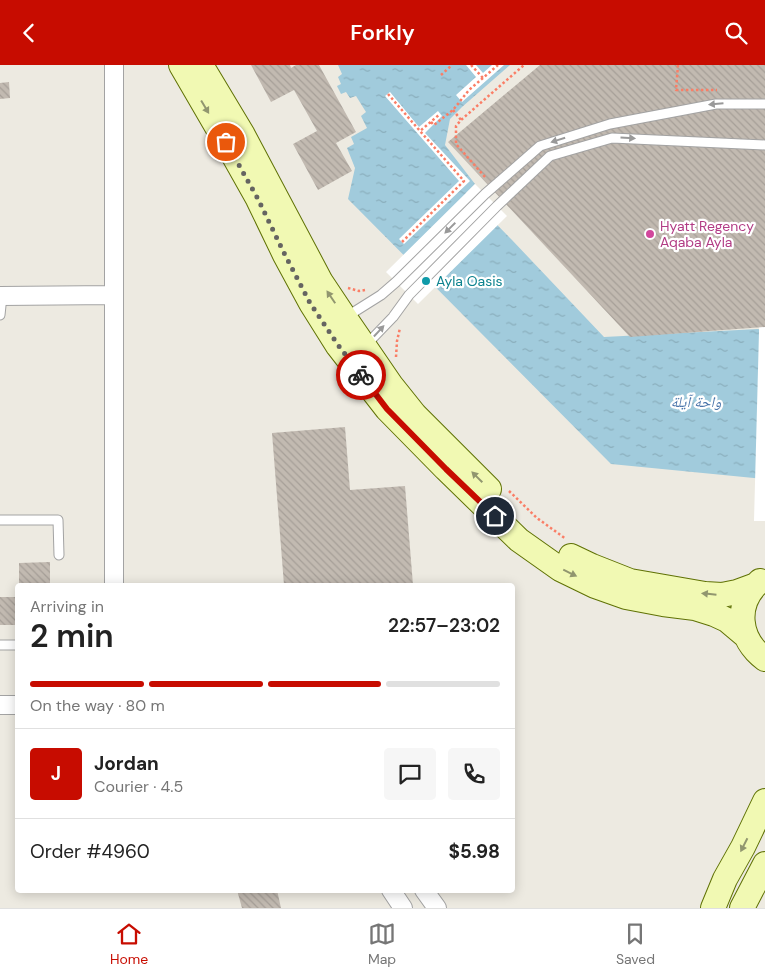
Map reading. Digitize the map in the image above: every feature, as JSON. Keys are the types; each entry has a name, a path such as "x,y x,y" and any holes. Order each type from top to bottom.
{"street":[{"path":"114,65 114,583"},
{"path":"181,65 254,191 274,231 321,282 348,338 387,409 446,469 520,540 560,569 596,586 626,597 695,608 714,614 727,620 746,636"},
{"path":"201,65 247,143 293,251"},
{"path":"1,296 114,295"},
{"path":"348,338 416,415 500,500 529,527 560,551 592,567 630,581 705,594 722,595 737,592 761,582"},
{"path":"761,582 748,596 743,609 743,623 750,645 765,659"},
{"path":"0,705 15,705"},
{"path":"713,908 725,879 765,801"},
{"path":"725,879 746,906 764,873"},
{"path":"393,893 403,908"},
{"path":"426,893 437,908"}],"lane":[{"path":"348,338 381,295 485,194 540,146 610,124 716,104 765,104"},
{"path":"348,338 393,317 410,295 550,156 612,137 765,145"},
{"path":"0,315 1,296"},
{"path":"0,520 58,520 59,555"},
{"path":"0,645 15,645"}],"path":[{"path":"440,75 452,65"},
{"path":"471,65 483,78"},
{"path":"431,122 434,125 453,110 469,90 498,65"},
{"path":"488,180 456,144 456,126 524,65"},
{"path":"678,65 676,90 726,91"},
{"path":"388,94 464,181 402,242"},
{"path":"453,110 461,120"},
{"path":"420,131 440,114"},
{"path":"341,286 359,291 370,290"},
{"path":"396,361 397,341 401,327"},
{"path":"504,486 537,518 571,542"}],"water":[{"name":"واحة آيلة","path":"338,65 510,65 450,119 445,145 475,184 466,193 604,337 758,329 765,331 765,479 611,464 348,199 355,168 347,148 354,144 351,137 367,128 361,116 366,112 356,96 350,98 346,92 341,94 337,86 341,84 338,77 342,74"}],"pier":[{"path":"466,65 476,65 483,73 492,65 504,65 462,102 456,95 476,77"},
{"path":"390,92 419,127 438,111 442,116 425,133 470,181 404,244 399,239 459,181 385,96"},
{"path":"475,184 507,216 418,304 386,272"},
{"path":"760,294 765,294 765,521 754,521"}],"building":[{"path":"251,65 290,65 291,68 296,65 319,65 356,132 336,143 352,171 318,190 293,144 317,131 294,90 271,102"},
{"name":"Hyatt Regency Aqaba Ayla","path":"540,65 765,65 765,327 630,337 448,142"},
{"path":"9,82 10,98 0,99 0,83"},
{"path":"345,427 350,490 405,486 413,583 284,583 272,433"},
{"path":"50,562 50,583 19,583 19,563"},
{"path":"0,597 15,597 15,625 0,625"},
{"path":"238,893 278,893 281,908 242,908"}],"way so far":[{"path":"226,142 258,199 310,303 361,375"}],"place":[{"name":"Hyatt Regency Aqaba Ayla","path":"650,234"},
{"name":"Ayla Oasis","path":"426,281"}],"route":[{"path":"361,375 387,409 495,516"}]}
